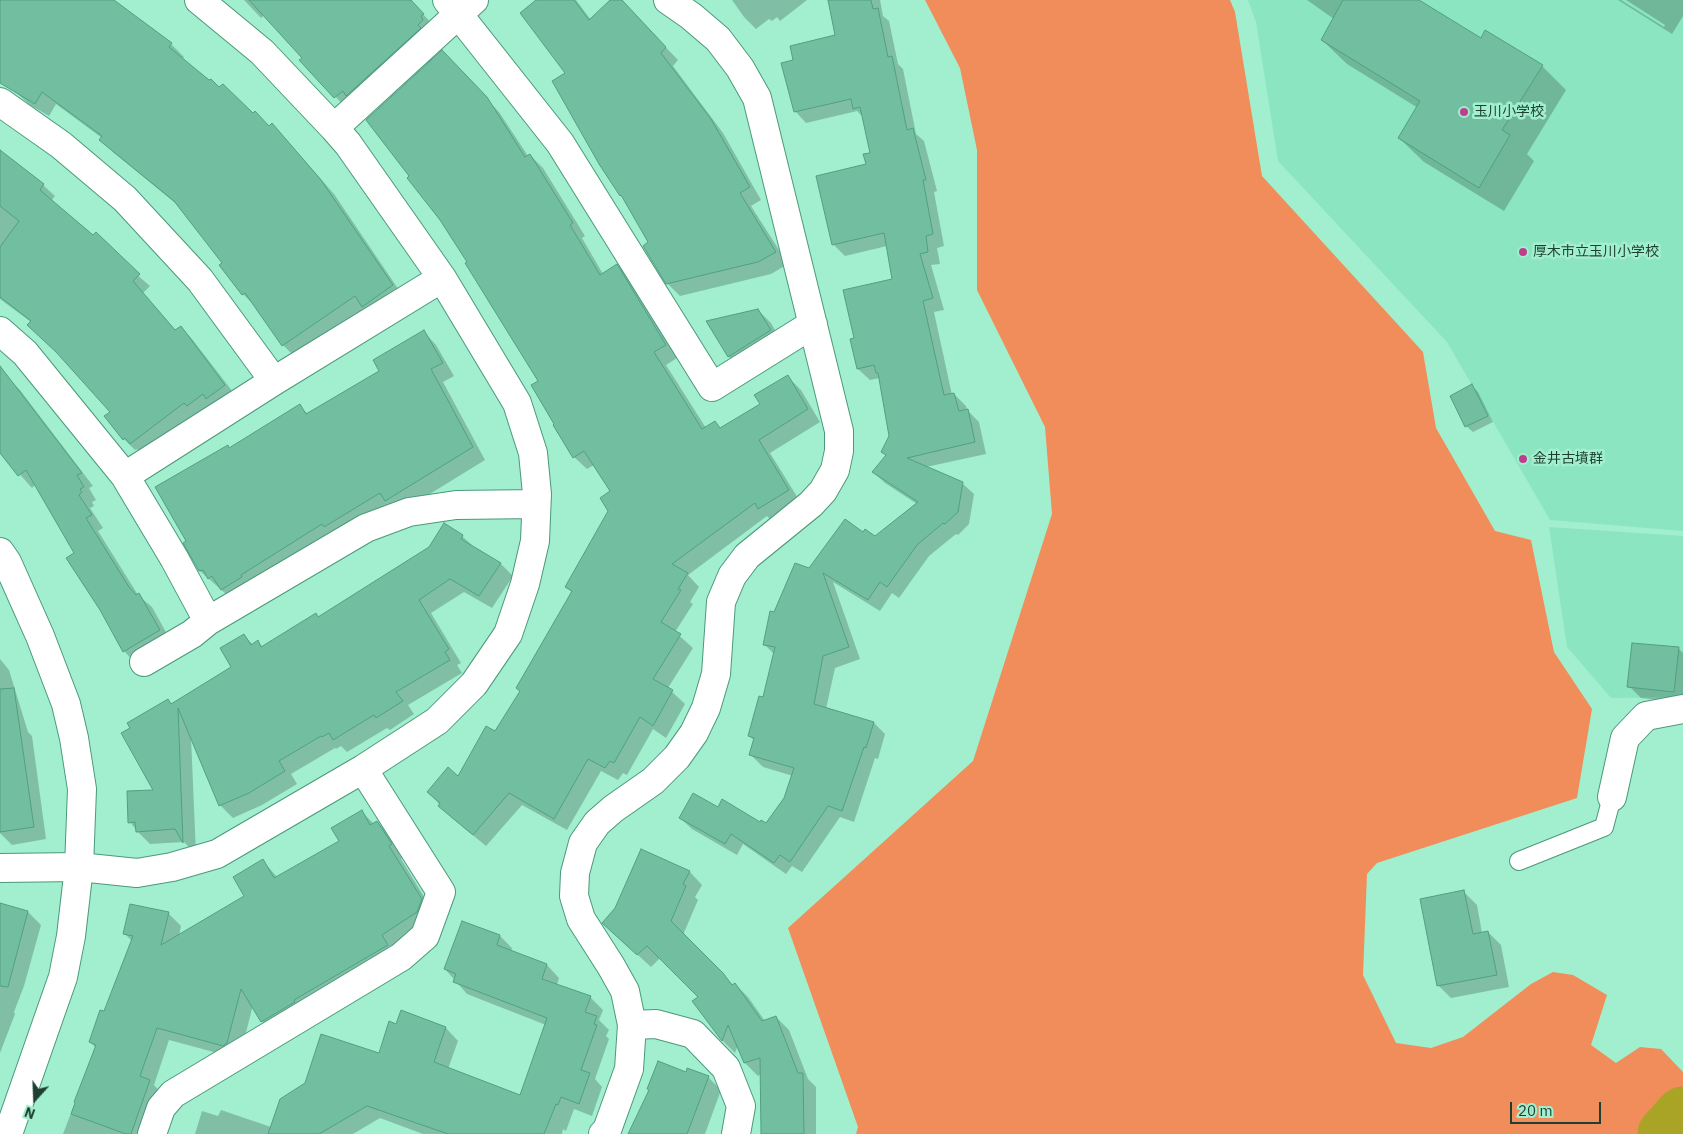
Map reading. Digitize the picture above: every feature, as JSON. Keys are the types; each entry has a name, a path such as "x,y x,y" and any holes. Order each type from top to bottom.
{"street":[{"path":"0,868 79,867 137,873 172,867 217,854 362,768 437,721 474,684 508,634 525,584 535,541 536,504 533,453 517,403 442,278 348,144 262,52 199,0"},
{"path":"603,1134 607,1130 629,1069 632,1025 625,991 581,919 574,896 575,873 583,844 597,823 653,780 677,757 694,732 706,708 716,674 721,602 732,576 748,556 823,491 836,470 839,451 839,431 757,98 740,68 718,39 691,16 668,0"},
{"path":"334,128 460,4 560,143 712,387 813,324"},
{"path":"0,102 61,145 125,200 200,280 274,381"},
{"path":"125,476 274,381 442,278"},
{"path":"0,331 25,353 125,476 174,558 208,621"},
{"path":"144,662 192,634 208,621 366,528 409,512 456,505 536,504"},
{"path":"0,552 7,562 40,636 66,704 74,738 82,789 79,867 71,936 63,977 8,1134"},
{"path":"1612,797 1625,738 1646,716 1683,709"},
{"path":"152,1134 161,1108 173,1094 401,957 425,936 441,892 362,768"},
{"path":"632,1025 656,1024 693,1034 726,1068 741,1106 736,1134"}],"lane":[{"path":"1519,861 1604,827 1612,797"}],"shaded area":[{"path":"925,0 1230,0 1235,12 1262,176 1423,352 1436,428 1495,531 1531,540 1554,652 1592,709 1577,798 1377,863 1367,874 1363,975 1396,1043 1431,1048 1463,1037 1531,984 1553,972 1573,975 1607,995 1591,1045 1616,1063 1640,1047 1661,1049 1683,1072 1683,1087 1643,1134 856,1134 858,1127 788,928 973,761 1052,514 1045,427 977,290 977,150 960,68"},
{"name":"厚木市立玉川小学校","path":"1248,0 1683,0 1683,531 1550,520 1447,342 1278,161 1256,22"},
{"path":"1549,527 1683,536 1683,697 1611,698 1567,647"}],"building":[{"path":"0,0 114,0 172,43 169,47 209,80 211,79 219,87 223,84 253,113 255,111 269,126 272,123 321,180 393,285 362,307 355,296 282,346 245,293 242,295 219,265 222,263 174,201 99,140 102,136 42,92 35,104 0,83"},
{"path":"249,0 411,0 424,14 421,16 423,20 418,25 421,28 346,96 343,91 334,98 299,60 302,58"},
{"path":"536,0 574,0 589,20 610,0 622,0 666,47 661,53 711,119 750,187 740,193 776,252 758,262 666,284 643,246 648,242 621,195 599,164 552,81 565,73 520,13"},
{"path":"828,0 871,0 873,9 878,8 888,57 892,56 907,130 913,128 926,180 923,180 933,234 926,236 928,252 920,254 933,298 923,301 944,395 954,393 959,411 968,409 975,442 907,458 963,482 958,512 917,545 887,587 880,582 868,600 823,573 849,647 823,656 814,704 874,722 842,811 828,806 790,862 780,855 774,863 731,834 725,844 679,818 693,793 718,807 722,799 760,822 761,820 766,823 784,798 794,768 749,755 754,738 748,736 759,696 763,697 775,647 763,645 770,611 774,612 795,563 809,568 845,519 863,532 865,529 875,536 918,502 872,472 886,455 881,452 889,436 878,373 876,373 874,365 857,369 850,339 854,338 843,290 892,279 884,233 832,245 816,176 866,164 863,154 870,153 860,107 853,109 851,99 794,112 781,63 793,60 790,46 835,35"},
{"name":"玉川小学校","path":"1343,0 1419,0 1481,38 1485,30 1543,65 1502,130 1510,135 1479,188 1398,138 1420,101 1321,40"},
{"path":"442,50 487,97 525,157 530,154 573,223 570,225 600,275 617,264 666,345 654,352 702,429 715,421 720,428 760,404 754,395 788,375 808,409 759,440 789,490 758,509 755,503 672,564 688,573 678,589 681,590 661,622 681,634 653,679 673,690 653,726 640,717 614,763 610,761 605,768 588,759 554,819 509,793 473,835 438,806 440,803 427,792 448,767 458,776 486,726 495,731 520,691 516,688 572,591 565,587 608,511 600,498 610,491 584,451 573,458 531,385 538,381 465,263 467,262 440,220 407,178 409,176 366,120"},
{"path":"0,150 44,184 40,190 93,235 96,232 140,274 133,281 175,330 181,326 225,385 206,399 203,394 187,406 184,403 130,444 125,438 123,440 104,416 110,412 56,352 27,325 31,321 0,297 0,247 19,221 0,206"},
{"path":"758,309 771,330 728,357 706,321"},
{"path":"424,330 443,363 431,369 473,447 385,501 380,493 324,527 322,524 241,575 242,577 221,590 212,576 208,579 203,570 199,571 183,543 186,541 155,487 228,445 229,448 300,404 306,414 379,371 373,360"},
{"path":"0,366 82,473 77,475 84,487 80,489 82,492 79,495 92,515 86,518 129,587 136,595 139,593 160,630 123,652 100,610 66,558 74,553 26,470 18,476 0,453"},
{"path":"1472,384 1488,416 1465,427 1450,396"},
{"path":"444,523 463,535 461,539 501,563 479,596 450,579 419,600 449,649 445,652 450,660 396,692 403,701 376,718 374,715 333,740 329,733 321,736 279,761 285,771 249,793 219,806 178,708 183,843 175,829 136,832 135,822 128,823 127,791 153,790 121,733 130,728 127,723 168,699 171,704 231,667 220,648 244,634 251,645 258,640 261,647 316,613 318,617 429,547"},
{"path":"1632,643 1679,647 1674,692 1627,687"},
{"path":"14,688 34,827 0,832 0,689"},
{"path":"362,810 370,825 377,821 392,844 389,846 422,899 417,912 382,935 388,945 294,1000 295,1002 261,1022 241,989 227,1043 223,1046 157,1028 140,1076 150,1080 131,1134 126,1134 71,1114 96,1045 89,1042 100,1010 104,1011 133,936 123,934 130,904 169,912 161,945 244,896 233,877 263,859 274,878 339,841 331,828"},
{"path":"641,849 690,871 683,884 686,886 671,921 723,973 732,985 735,983 762,1021 776,1016 798,1073 803,1073 804,1134 761,1134 760,1058 744,1063 728,1025 722,1041 692,1001 698,997 647,946 637,955 602,923 615,908"},
{"path":"1464,890 1473,934 1488,931 1497,975 1437,986 1420,899"},
{"path":"0,903 28,911 8,987 0,986"},
{"path":"462,921 500,935 497,945 547,964 542,979 591,996 585,1012 597,1016 594,1024 597,1025 581,1070 590,1073 579,1104 561,1097 558,1105 556,1104 544,1134 448,1134 367,1106 319,1134 268,1134 280,1099 305,1083 321,1034 379,1053 389,1021 396,1024 401,1010 446,1027 434,1062 520,1095 547,1018 453,982 456,974 444,969"},
{"path":"658,1061 686,1072 687,1068 709,1076 687,1134 628,1134 649,1090 647,1089"}],"waterway":[{"path":"1665,1134 1683,1114"}],"place":[{"name":"玉川小学校","path":"1464,112"},
{"name":"厚木市立玉川小学校","path":"1523,252"},
{"name":"金井古墳群","path":"1523,459"}]}
